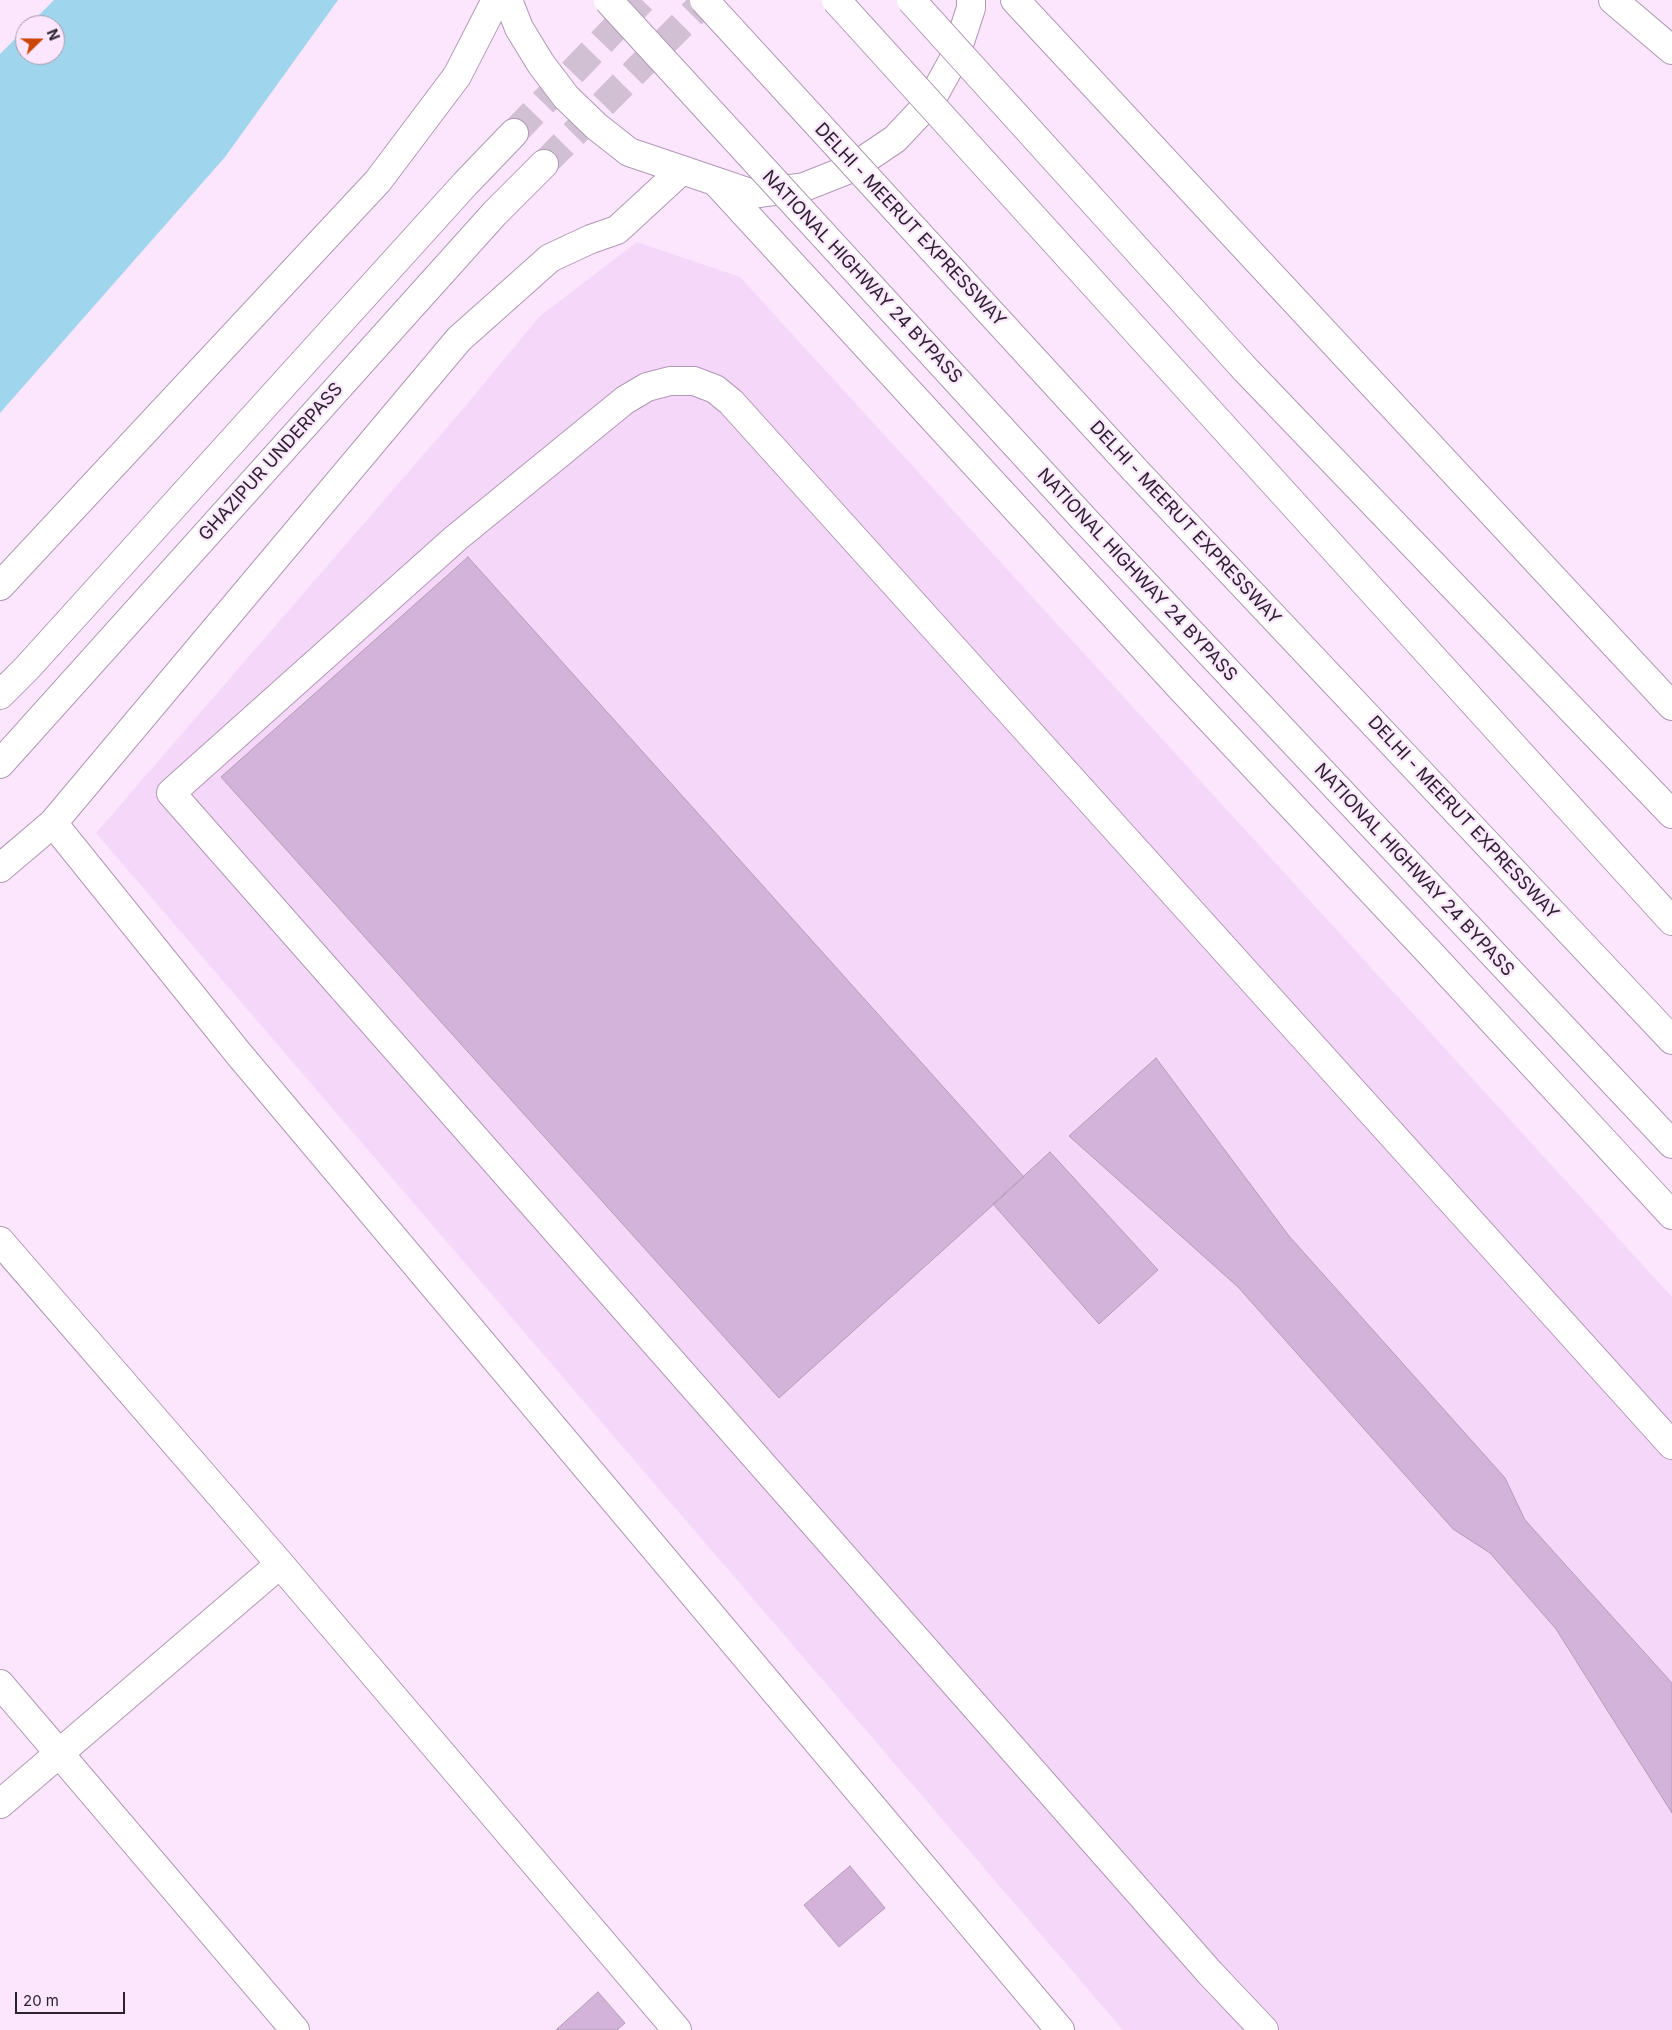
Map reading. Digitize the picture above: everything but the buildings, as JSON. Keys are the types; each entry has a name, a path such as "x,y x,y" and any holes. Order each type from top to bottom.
{"main road":[{"path":"0,586 378,180 458,76 496,0"},
{"path":"508,0 519,28 541,64 566,97 596,126 629,152 754,194 804,186 852,168 895,140 930,102 956,57 971,8 971,0"},
{"name":"NATIONAL HIGHWAY 24 BYPASS","path":"608,0 1083,518 1672,1144"},
{"name":"DELHI - MEERUT EXPRESSWAY","path":"704,0 1134,469 1672,1040"},
{"path":"836,0 1672,921"},
{"path":"911,0 1244,368 1672,814"},
{"path":"1015,0 1672,706"},
{"path":"1613,0 1672,50"},
{"path":"0,695 27,668 465,184 514,133"},
{"name":"GHAZIPUR UNDERPASS","path":"0,764 495,213 544,164"},
{"path":"0,868 53,823 459,339 550,258 591,239 617,230 682,170"},
{"path":"716,182 1180,687 1429,952 1672,1216"},
{"path":"1264,2030 1210,1973 170,793 456,538 625,400 647,387 670,381 694,381 715,389 737,410 1672,1445"},
{"path":"53,823 238,1054 1055,2028"},
{"path":"0,1241 280,1564 677,2030"},
{"path":"0,1804 280,1564"},
{"path":"0,1684 295,2030"}],"shaded area":[{"path":"637,242 740,277 1672,1297 1672,2030 1123,2030 96,833 463,409 540,316"}],"water":[{"path":"54,0 338,0 225,157 0,413 0,54 15,39 15,65 65,65 65,15 39,15"}],"tunnel":[{"path":"514,133 642,0"},
{"path":"544,164 706,0"}]}
